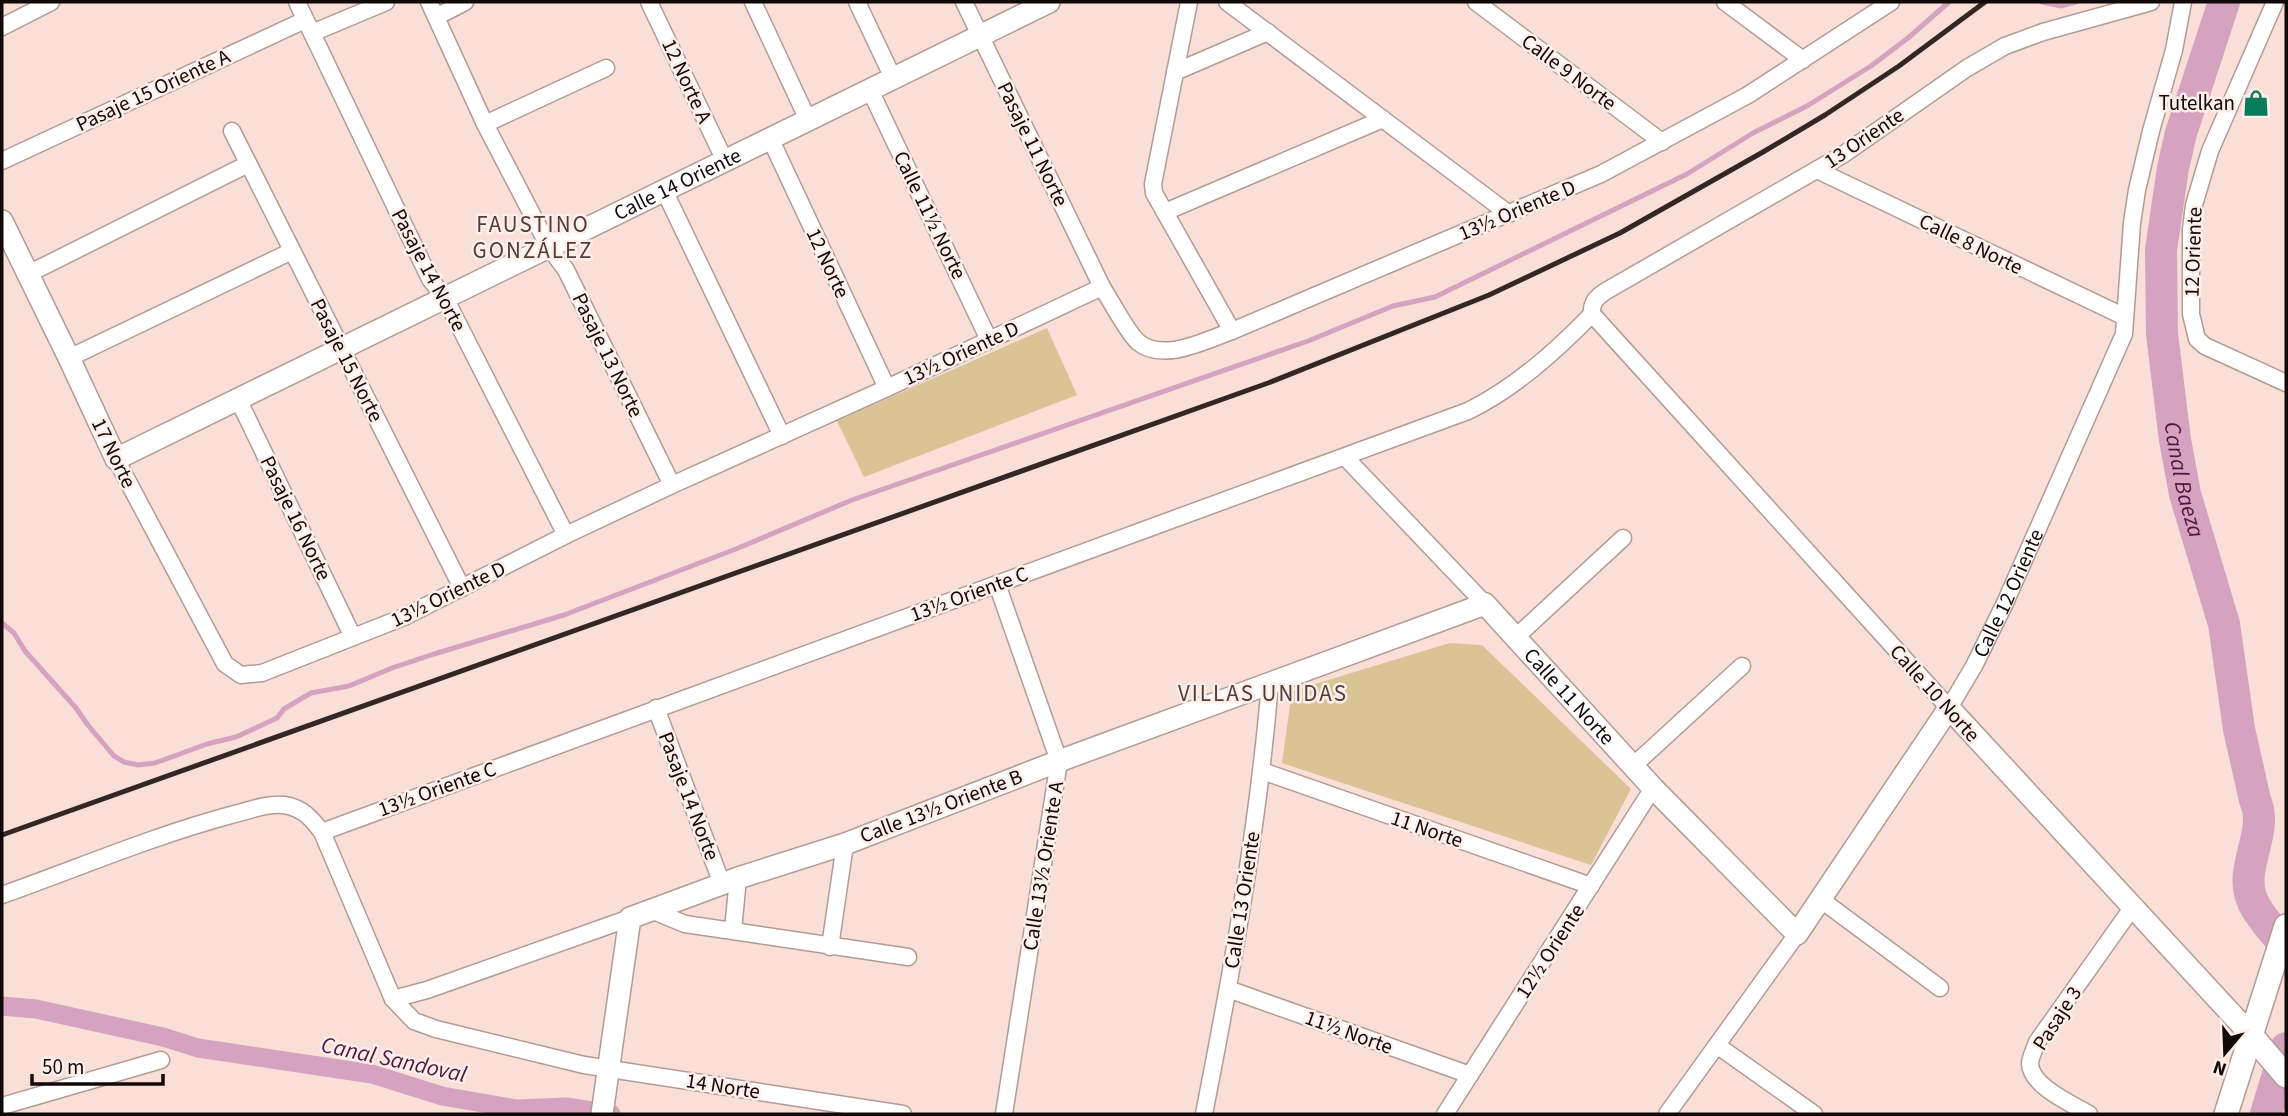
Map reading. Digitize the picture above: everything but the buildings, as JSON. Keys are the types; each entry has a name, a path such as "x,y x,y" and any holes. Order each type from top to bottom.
{"main road":[{"path":"2226,1114 2286,926"},
{"name":"Calle 10 Norte","path":"2251,1035 2286,1076"}],"street":[{"path":"2,27 51,2"},
{"name":"Pasaje 14 Norte","path":"297,2 430,279 445,298 566,535"},
{"name":"Pasaje 15 Oriente A","path":"2,161 308,27 386,2"},
{"path":"432,9 465,2"},
{"name":"12 Norte A","path":"649,2 725,160"},
{"path":"753,2 808,120"},
{"path":"857,2 893,78"},
{"name":"Pasaje 11 Norte","path":"964,2 1102,287"},
{"name":"Calle 14 Oriente","path":"116,459 1049,2"},
{"path":"1189,2 1153,184 1154,193 1232,331"},
{"path":"1227,2 1509,214"},
{"name":"Calle 9 Norte","path":"1476,2 1662,142"},
{"path":"1725,2 1803,60"},
{"path":"1662,142 1748,95 1891,2"},
{"name":"13 Oriente","path":"1591,310 1597,297 1606,290 1844,154 1966,68 2005,46 2043,32 2151,2"},
{"name":"Calle 12 Oriente","path":"1667,1114 1797,934 1949,708 1974,666 2005,603 2124,334 2137,190 2174,50 2183,2"},
{"name":"12 Oriente","path":"2275,2 2210,152 2194,205 2191,229 2191,314 2197,339 2205,346 2286,383"},
{"name":"Pasaje 13 Norte","path":"432,9 485,124 549,247 566,270 672,485"},
{"path":"1175,72 1268,32"},
{"path":"485,124 606,68"},
{"name":"Calle 11½ Norte","path":"870,90 989,340"},
{"path":"1165,212 1383,119"},
{"name":"Pasaje 15 Norte","path":"232,131 462,588"},
{"name":"12 Norte","path":"770,138 887,388"},
{"name":"13½ Oriente D","path":"241,675 261,673 404,617 566,535 1102,287 1137,341 1155,349 1169,350 1232,331 1601,174 1662,142"},
{"path":"28,274 248,164"},
{"name":"Calle 8 Norte","path":"1817,170 2124,317"},
{"path":"664,190 782,436"},
{"name":"17 Norte","path":"2,221 116,459 225,664 241,675"},
{"path":"69,358 292,251"},
{"name":"13½ Oriente C","path":"322,832 1468,411 1484,403 1563,344 1591,310"},
{"name":"Calle 10 Norte","path":"1591,310 1949,708 2251,1035"},
{"name":"Pasaje 16 Norte","path":"238,399 353,637"},
{"name":"Calle 11 Norte","path":"1345,457 1516,637 1653,788 1797,934"},
{"path":"1516,637 1623,538"},
{"name":"Calle 13½ Oriente A","path":"997,584 1059,761 1004,1114"},
{"name":"Calle 13½ Oriente B","path":"393,999 426,990 730,881 845,844 1059,761 1485,604"},
{"path":"1633,766 1742,666"},
{"name":"Calle 13 Oriente","path":"1204,1114 1228,989 1262,771 1270,683"},
{"name":"Pasaje 14 Norte","path":"656,708 730,881"},
{"name":"11 Norte","path":"1262,771 1591,886"},
{"name":"12½ Oriente","path":"1446,1114 1653,788"},
{"path":"2,895 191,827 267,806 281,805 308,813 322,832 393,999"},
{"path":"830,947 845,844"},
{"path":"730,881 733,930"},
{"path":"1821,899 1940,988"},
{"name":"Pasaje 3","path":"2089,1114 2042,1085 2033,1074 2030,1064 2037,1042 2132,908"},
{"path":"651,910 684,924 908,957"},
{"path":"604,1106 607,1067 630,918"},
{"name":"11½ Norte","path":"1228,989 1470,1075"},
{"name":"14 Norte","path":"393,999 409,1018 423,1025 584,1065 903,1114"},
{"path":"1718,1046 1814,1114"},
{"path":"2,1106 161,1060"}],"shaded area":[{"path":"1047,328 1077,395 864,477 837,421"},
{"path":"1450,643 1482,645 1631,789 1591,865 1282,763 1292,691"}],"waterway":[{"path":"2,623 14,633 25,651 114,756 124,762 138,765 155,763 207,744 236,737 277,718 284,709 311,693 349,686 434,654 564,615 736,549 852,500 1308,341 1393,306 1435,297 1687,174 1753,133 1807,106 1871,66 1949,2"},
{"path":"2042,2 2061,6 2076,2"},
{"path":"2215,2 2221,8"},
{"name":"Canal Baeza","path":"2224,2 2181,133 2173,168 2161,250 2162,334 2175,440 2185,494 2224,624 2239,729 2259,812 2249,889 2260,914 2286,947"},
{"name":"Canal Sandoval","path":"2,1006 36,1009 163,1037 198,1048 372,1074 442,1096 517,1109 566,1107 611,1114"},
{"name":"Canal Baeza","path":"2266,1114 2286,1048"}],"railway":[{"path":"2,835 1268,383 1489,295 1620,233 1763,152 1899,66 1985,2"}],"place":[{"name":"Tutelkan","path":"2256,103"}],"district":[{"name":"FAUSTINO GONZÁLEZ","path":"533,237"},
{"name":"VILLAS UNIDAS","path":"1263,693"}]}
